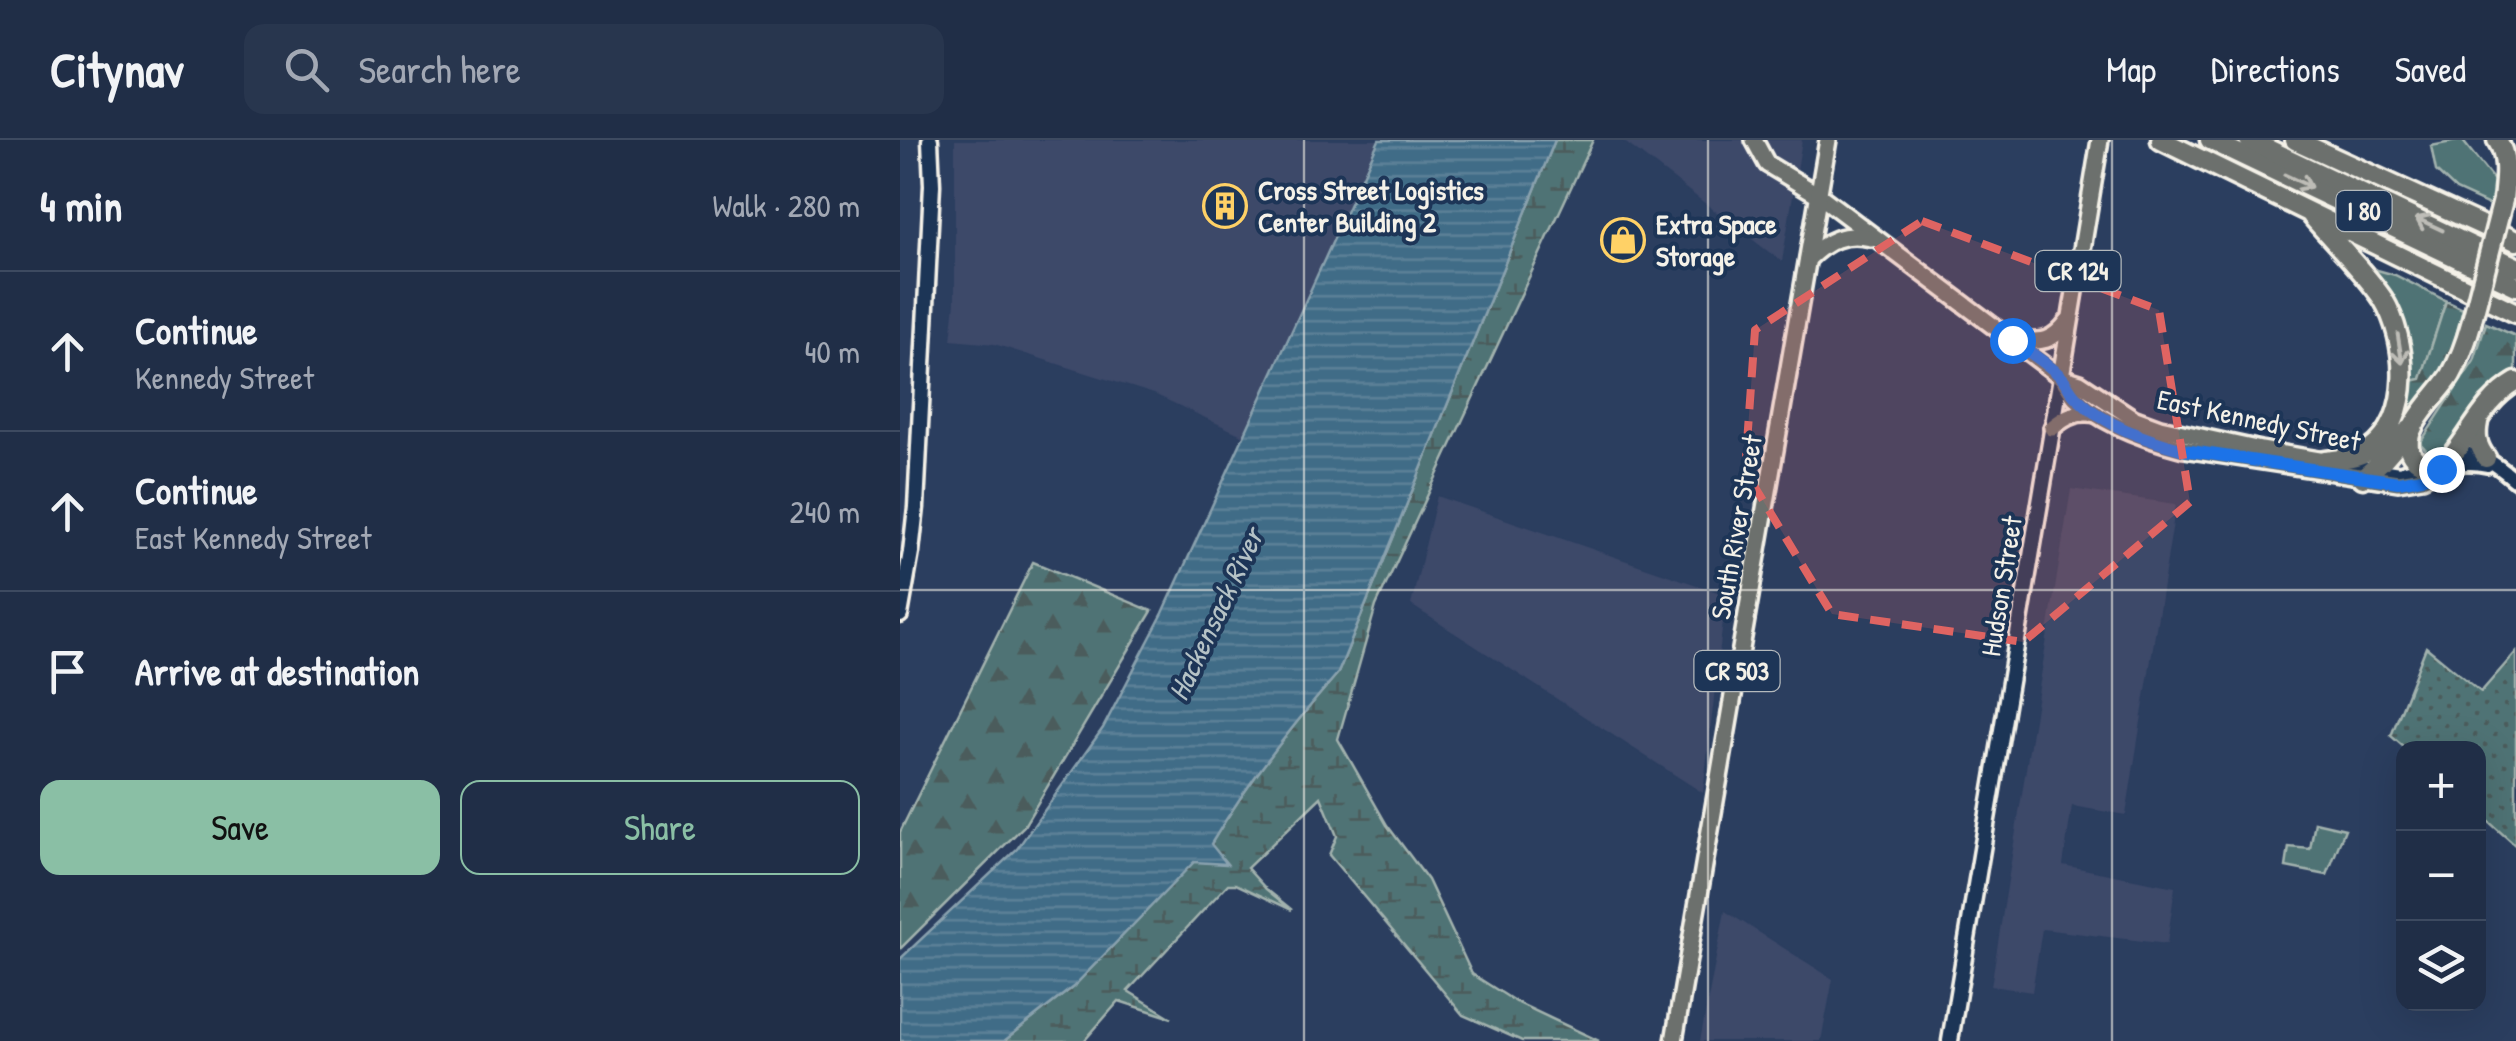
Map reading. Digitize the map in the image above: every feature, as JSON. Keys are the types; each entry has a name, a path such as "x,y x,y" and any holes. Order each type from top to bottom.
{"highway":[{"name":"I 80","path":"2161,140 2516,313"},
{"name":"I 80","path":"2210,140 2516,286"},
{"name":"I 80","path":"2249,140 2516,267"},
{"name":"I 80","path":"2295,140 2516,242"},
{"path":"2368,474 2418,418 2453,372 2464,350 2503,200 2506,170 2498,140"},
{"path":"2306,210 2384,302 2402,354 2400,394 2385,432 2369,450 2324,460"},
{"path":"2418,418 2408,438 2408,449 2418,462 2436,466 2457,452 2490,401 2516,382"},
{"path":"2479,415 2478,448 2493,463"}],"main road":[{"path":"900,615 916,507 932,174 930,140"},
{"path":"1754,140 1767,164 1820,196 2061,377"},
{"name":"South River Street","path":"1674,1041 1828,140"},
{"name":"Hudson Street","path":"1950,1041 2100,140"},
{"path":"1808,259 1839,236 1856,234 1879,240"},
{"path":"2012,340 2041,342 2059,334 2071,318"},
{"name":"East Kennedy Street","path":"2061,377 2080,383 2133,418 2160,428 2324,460"},
{"name":"East Kennedy Street","path":"2061,377 2076,398 2098,414 2128,431 2184,450 2368,474 2398,482 2422,478 2436,466"},
{"path":"2052,428 2081,411 2098,414"}],"street":[{"path":"2457,452 2472,453 2493,463 2516,481"},
{"name":"East Kennedy Street","path":"2324,460 2368,474"},
{"name":"East Kennedy Street","path":"2436,466 2493,463"}],"highlighted area":[{"path":"1922,221 2159,310 2190,502 2023,642 1832,614 1745,471 1755,330"}],"shaded area":[{"path":"955,140 1379,140 1244,436 1154,394 994,344 951,340 955,302"},
{"path":"1622,140 1802,140 1782,262"},
{"path":"2071,489 2176,504 2126,815 2072,806 2063,865 2175,887 2167,944 2042,929 2032,992 1991,986"},
{"path":"1437,496 1726,595 1703,793 1411,605"},
{"path":"1725,911 1833,979 1821,1041 1700,1041"}],"green space":[{"path":"1555,140 1593,140 1376,606 1338,739 1387,825 1428,880 1472,974 1516,1002 1599,1041 1522,1041 1463,1015 1329,855 1337,836 1321,797 1247,868 1292,910 1236,884 1228,884 1128,991 1172,1018 1119,1001 1084,1041 1004,1041 1073,987 1194,861 1226,863 1210,845 1270,756 1338,673"},
{"path":"2462,140 2496,183 2491,206 2456,190 2436,171 2431,146"},
{"path":"2363,266 2395,275 2446,301 2421,379 2411,381 2404,322"},
{"path":"2446,301 2463,309 2449,361 2397,431 2411,381 2421,379"},
{"path":"2486,323 2516,336 2516,372 2480,397 2448,449 2431,455 2420,443 2474,361"},
{"path":"1033,562 1152,611 1024,826 900,949 900,832"},
{"path":"2426,647 2481,692 2516,652 2516,846 2486,819 2486,741 2397,741 2391,736"},
{"path":"2315,822 2345,829 2327,875 2286,867 2289,847 2310,849"}],"water":[{"name":"Hackensack River","path":"1379,140 1555,140 1338,673 1270,756 1211,844 1227,864 1194,862 1073,987 1004,1041 900,1041 900,959 1017,849 1103,728 1163,613"}],"place":[{"name":"Cross Street Logistics Center Building 2","path":"1225,206"},
{"name":"Extra Space Storage","path":"1623,240"}],"route":[{"path":"2012,340 2061,377 2076,398 2098,414 2155,442 2184,450 2398,482 2422,478 2441,469"}]}
